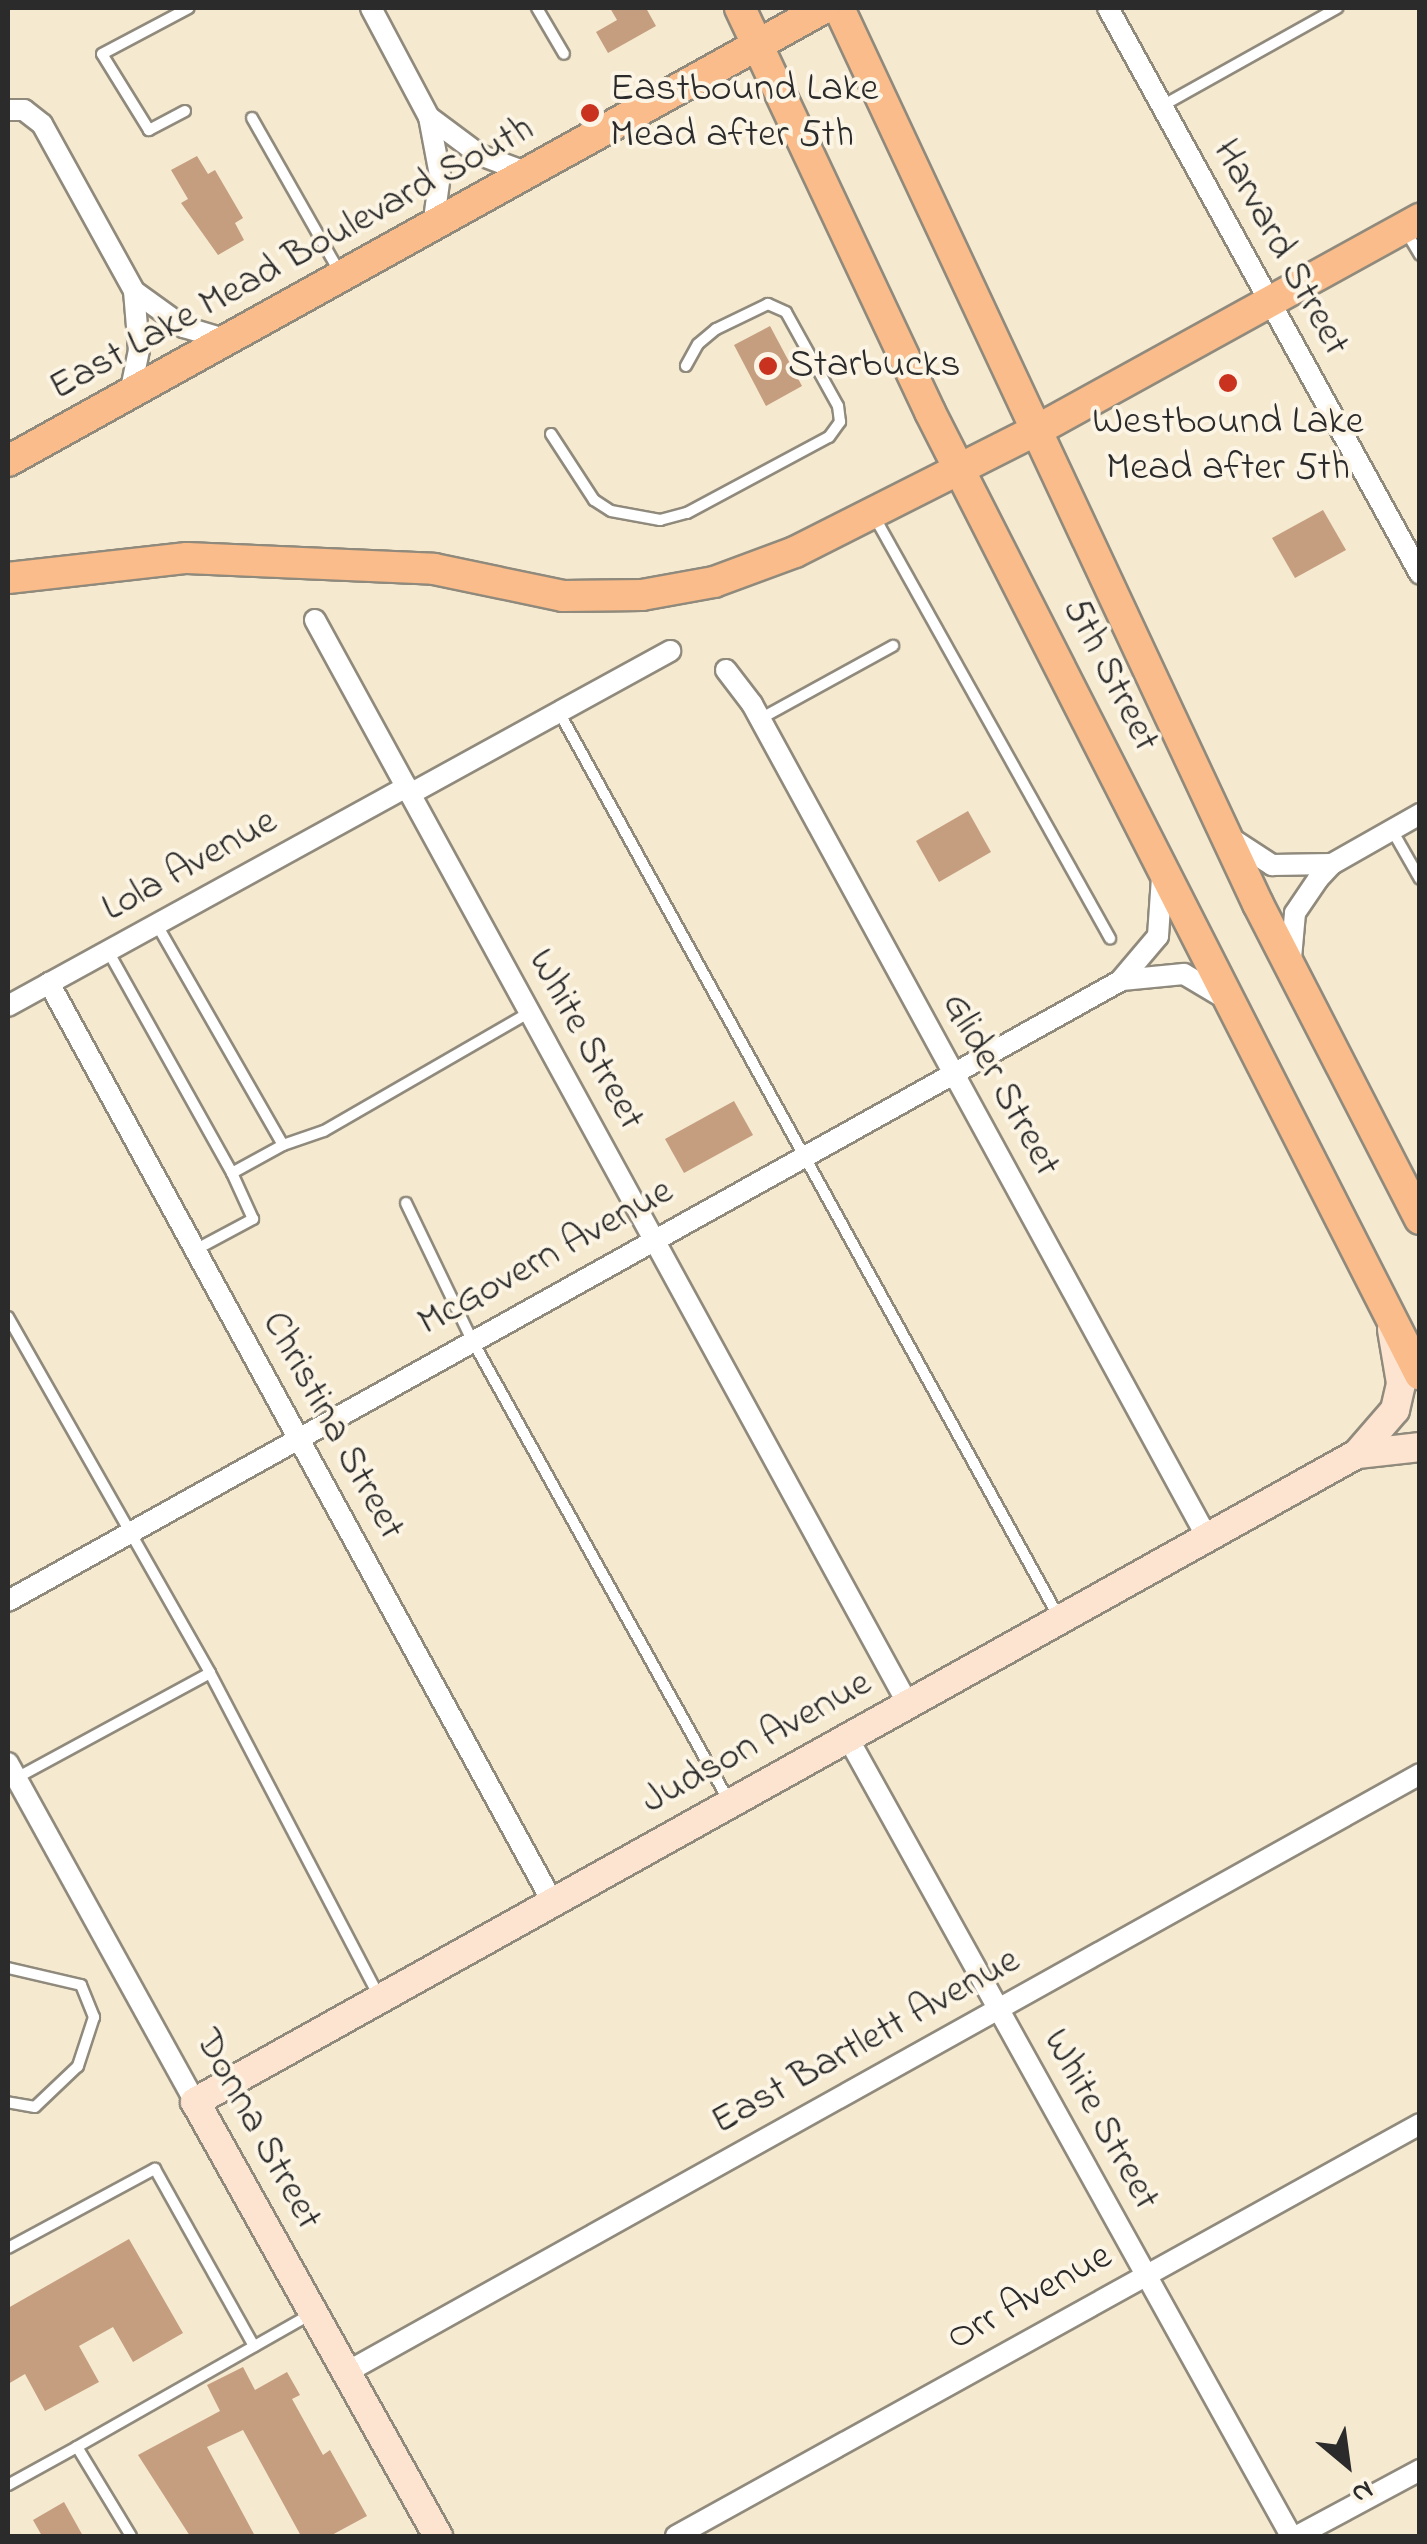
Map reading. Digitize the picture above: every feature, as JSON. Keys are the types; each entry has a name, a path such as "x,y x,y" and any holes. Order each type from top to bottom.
{"main road":[{"name":"5th Street","path":"740,8 958,468 1420,1375"},
{"name":"East Lake Mead Boulevard South","path":"8,462 433,227 756,42 824,8"},
{"name":"5th Street","path":"839,8 1040,429 1225,832 1420,1220"},
{"path":"8,578 187,558 384,564 563,596 642,594 714,582 794,552 1040,429 1412,223"}],"street":[{"path":"371,8 429,117 440,174 433,227"},
{"name":"Harvard Street","path":"1108,8 1420,574"},
{"path":"16,110 42,124 134,291 138,350 130,394"},
{"path":"429,117 480,155 528,173"},
{"path":"134,291 184,326 227,340"},
{"name":"White Street","path":"315,620 908,1704"},
{"name":"Lola Avenue","path":"8,1006 670,651"},
{"name":"Glider Street","path":"726,670 760,719 1208,1537"},
{"path":"1291,968 1295,913 1332,864 1420,814"},
{"path":"1225,832 1272,865 1332,864"},
{"name":"McGovern Avenue","path":"8,1601 1120,980 1158,936 1162,862"},
{"name":"McGovern Avenue","path":"1120,980 1184,974 1206,984 1230,1008"},
{"name":"Christina Street","path":"49,983 553,1902"},
{"name":"Judson Avenue","path":"195,2102 1357,1454 1382,1432 1399,1396 1389,1317"},
{"name":"Judson Avenue","path":"1357,1454 1420,1447"},
{"name":"White Street","path":"848,1738 1294,2536"},
{"name":"Donna Street","path":"12,1770 438,2536"},
{"name":"East Bartlett Avenue","path":"347,2372 1420,1774"},
{"name":"Orr Avenue","path":"676,2536 1420,2124"},
{"path":"1294,2536 1420,2470"}],"lane":[{"path":"185,111 149,130 102,54 189,8"},
{"path":"538,8 564,54"},
{"path":"1162,106 1336,8"},
{"path":"252,118 342,276"},
{"path":"1412,223 1420,255"},
{"path":"552,434 594,500 612,511 660,520 687,513 829,437 840,422 838,406 786,312 768,304 716,329 698,344 686,366"},
{"path":"870,511 1110,938"},
{"path":"760,719 892,646"},
{"path":"558,712 800,1156 1060,1620"},
{"path":"1392,830 1420,879"},
{"path":"156,924 283,1145"},
{"path":"108,950 232,1173 253,1219 195,1250"},
{"path":"232,1173 283,1145 324,1131 530,1012"},
{"path":"406,1202 472,1340 730,1804"},
{"path":"8,1317 210,1673 380,1999"},
{"path":"12,1770 210,1673"},
{"path":"8,1968 80,1985 94,2017 78,2066 35,2108 10,2104"},
{"path":"8,2248 155,2169 254,2346"},
{"path":"8,2485 313,2312"},
{"path":"76,2447 131,2536"}],"building":[{"path":"610,8 646,8 656,26 608,53 596,32 617,20"},
{"path":"197,156 208,174 215,170 243,218 235,223 244,240 218,255 181,203 188,199 171,170"},
{"name":"Starbucks","path":"770,326 802,386 766,406 734,345"},
{"path":"1323,510 1346,550 1295,578 1272,538"},
{"path":"968,811 991,852 939,882 916,841"},
{"path":"734,1101 753,1135 684,1173 665,1139"},
{"path":"129,2239 183,2333 133,2362 113,2327 79,2346 99,2382 45,2411 25,2374 8,2384 8,2308"},
{"path":"243,2367 255,2390 287,2372 300,2395 292,2399 323,2455 330,2450 367,2516 330,2536 301,2536 243,2430 207,2447 255,2536 190,2536 138,2455 220,2411 207,2385"},
{"path":"64,2502 83,2536 42,2536 33,2520"}],"place":[{"name":"Eastbound Lake Mead after 5th","path":"590,113"},
{"name":"Starbucks","path":"768,366"},
{"name":"Westbound Lake Mead after 5th","path":"1228,383"}]}
